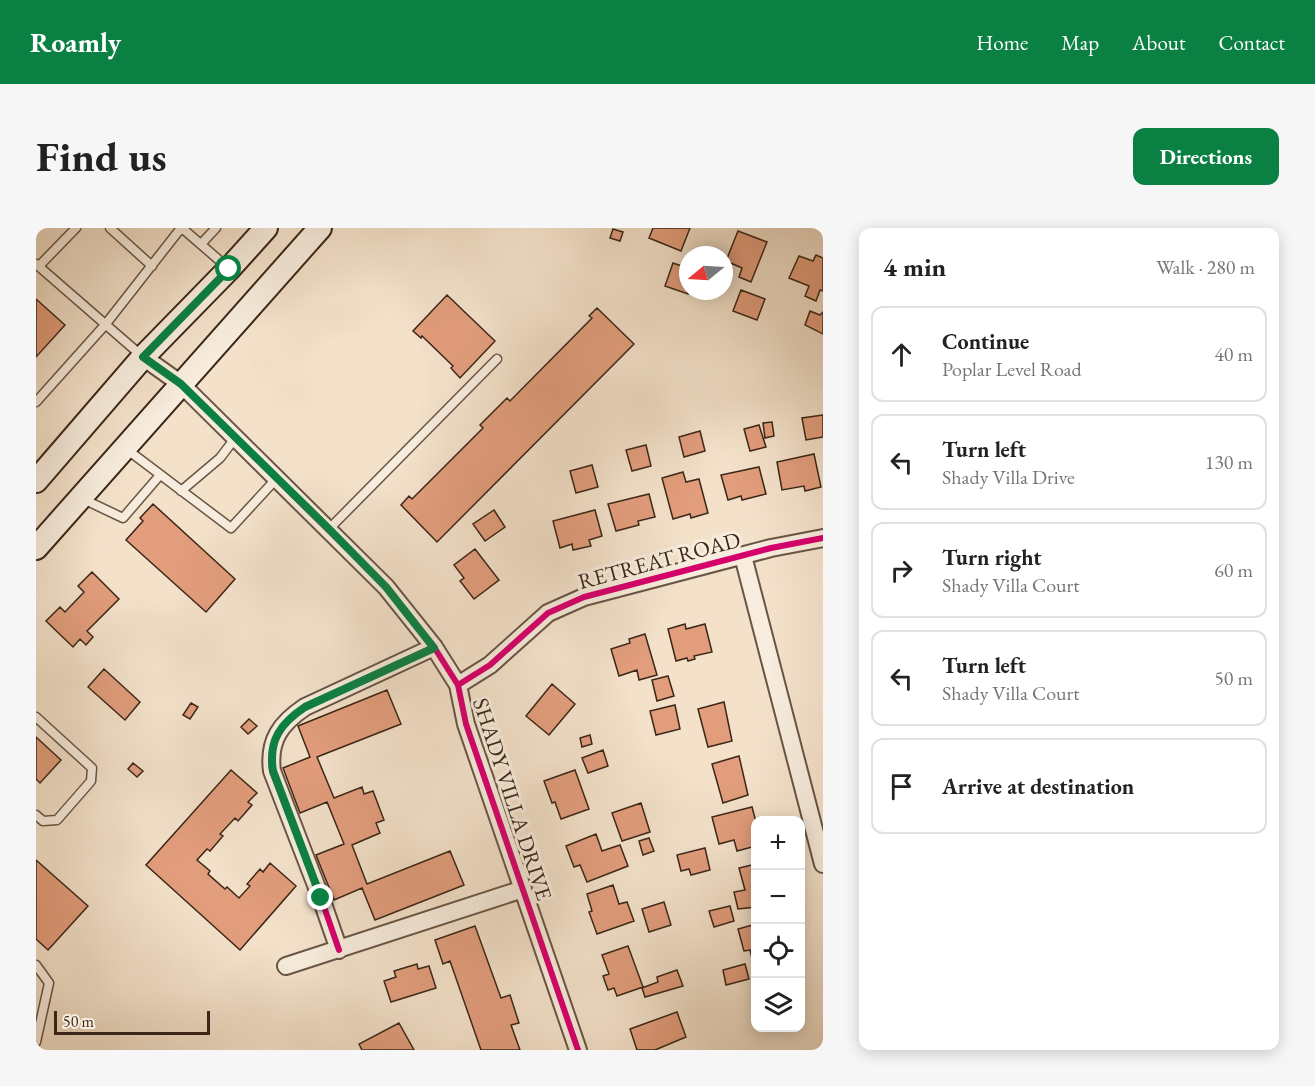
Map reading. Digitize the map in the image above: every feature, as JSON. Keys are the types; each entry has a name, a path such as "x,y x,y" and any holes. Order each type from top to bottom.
{"main road":[{"path":"36,481 143,357 266,228"},
{"path":"36,548 320,228"}],"street":[{"name":"SHADY VILLA DRIVE","path":"143,357 181,384 386,587 434,648 458,685 466,724 578,1050"},
{"name":"RETREAT ROAD","path":"458,685 490,665 528,630 561,606 584,597 823,538"},
{"path":"743,556 823,864"},
{"path":"339,950 273,771 270,757 274,740 287,719 305,707 434,648"},
{"path":"286,966 523,889"}],"lane":[{"path":"76,228 38,265 143,357"},
{"path":"110,228 152,266"},
{"path":"36,402 105,326 182,228 229,269"},
{"path":"201,244 216,228"},
{"path":"329,529 497,359"},
{"path":"181,491 220,458 236,437"},
{"path":"125,447 231,528 277,478"},
{"path":"80,498 123,518 160,475"},
{"path":"36,717 92,768 91,781 57,820 43,821 36,815"},
{"path":"36,965 49,983 36,1042"}],"building":[{"path":"653,228 690,228 683,246 679,246 679,250 649,238"},
{"path":"613,229 623,232 620,241 610,238"},
{"path":"738,231 767,242 751,282 739,277 742,268 733,264 732,246"},
{"path":"816,255 823,258 823,291 820,290 816,301 805,296 809,286 789,278 799,256 813,261"},
{"path":"673,263 679,265 679,291 665,286"},
{"path":"741,290 765,299 757,320 733,311"},
{"path":"447,295 495,341 460,378 451,368 453,366 422,336 421,338 413,331"},
{"path":"36,299 65,325 36,357"},
{"path":"597,308 634,344 437,542 401,505 409,496 412,499 483,428 480,425 507,398 510,401 592,318 589,316"},
{"path":"810,311 820,315 823,312 823,334 805,325"},
{"path":"823,415 823,437 806,440 802,418"},
{"path":"772,422 774,436 765,438 763,423"},
{"path":"759,425 766,447 750,451 744,429"},
{"path":"700,431 705,451 684,457 679,437"},
{"path":"646,445 651,466 632,471 626,450"},
{"path":"814,454 821,487 805,491 804,486 782,490 777,462"},
{"path":"592,465 598,487 576,493 570,471"},
{"path":"759,467 766,494 742,500 741,496 728,500 721,475"},
{"path":"683,472 686,482 699,479 708,513 691,518 690,514 673,519 662,478"},
{"path":"649,494 655,517 638,521 639,525 616,531 608,504"},
{"path":"153,504 235,579 206,612 126,540 143,521 140,518"},
{"path":"494,510 505,527 485,541 473,524"},
{"path":"595,510 602,536 589,540 591,546 573,550 572,544 560,548 553,521"},
{"path":"475,549 499,580 474,599 460,581 464,578 454,565"},
{"path":"92,572 119,599 87,631 93,637 86,645 80,639 73,647 46,621 60,607 65,612 84,592 78,586"},
{"path":"685,624 686,629 705,624 712,652 694,656 695,659 688,661 687,658 676,661 668,629"},
{"path":"645,634 657,675 639,680 637,670 619,676 611,649 630,643 629,639"},
{"path":"104,669 140,702 125,720 88,687"},
{"path":"668,676 674,696 657,701 652,680"},
{"path":"552,684 575,704 549,735 526,716"},
{"path":"387,690 401,724 317,757 334,798 362,787 364,794 373,791 384,820 376,823 380,833 352,845 367,884 450,851 464,885 375,920 362,888 334,900 316,855 344,844 327,802 300,813 283,768 310,757 298,726"},
{"path":"724,702 732,741 708,747 698,709"},
{"path":"191,703 198,707 190,719 183,715"},
{"path":"675,705 680,729 656,735 650,711"},
{"path":"249,719 257,726 248,734 241,727"},
{"path":"590,735 592,744 582,747 580,738"},
{"path":"36,737 61,760 40,783 36,779"},
{"path":"603,750 608,766 588,773 582,758"},
{"path":"739,756 748,795 723,803 712,764"},
{"path":"133,763 143,771 137,777 128,769"},
{"path":"231,770 257,793 248,802 252,805 238,821 235,818 220,834 223,836 210,851 207,849 197,860 210,871 208,874 239,898 250,886 247,884 260,869 263,872 270,863 296,886 240,950 146,865"},
{"path":"575,770 589,809 561,819 544,781"},
{"path":"641,803 650,832 622,841 612,813"},
{"path":"752,807 754,816 751,816 751,847 737,851 734,840 719,844 712,817"},
{"path":"596,834 602,851 620,845 628,866 587,882 580,865 574,867 566,846"},
{"path":"649,838 654,851 643,855 639,841"},
{"path":"705,848 710,870 691,875 689,869 681,871 677,855"},
{"path":"36,860 88,906 48,950 36,939"},
{"path":"751,865 751,908 738,909 734,892 745,890 739,868"},
{"path":"613,885 619,904 627,902 634,921 597,934 589,912 592,911 587,894"},
{"path":"664,902 671,925 649,932 642,909"},
{"path":"730,906 734,921 714,927 709,911"},
{"path":"751,925 751,954 750,950 744,951 738,929"},
{"path":"475,926 501,998 510,995 519,1023 511,1025 520,1050 481,1050 450,961 443,964 435,940"},
{"path":"628,946 643,987 617,996 614,988 608,990 603,976 609,974 602,955"},
{"path":"417,964 418,969 429,966 436,988 391,1002 384,981 396,977 394,971"},
{"path":"745,964 749,979 726,985 723,970"},
{"path":"677,970 683,986 645,997 642,988 658,982 657,977"},
{"path":"677,1012 686,1037 655,1050 637,1050 630,1029"},
{"path":"399,1023 414,1050 362,1050 359,1044"}],"cycle path":[{"path":"143,357 181,384 386,587 434,647 458,685 466,724 578,1050"},
{"path":"458,685 490,665 548,613 584,597 771,548 823,538"},
{"path":"339,950 272,771 274,741 289,719 305,707 434,647"}],"route":[{"path":"229,269 143,357 181,384 329,529 386,587 434,648 305,707 287,719 274,740 270,757 273,771 321,898"}]}
